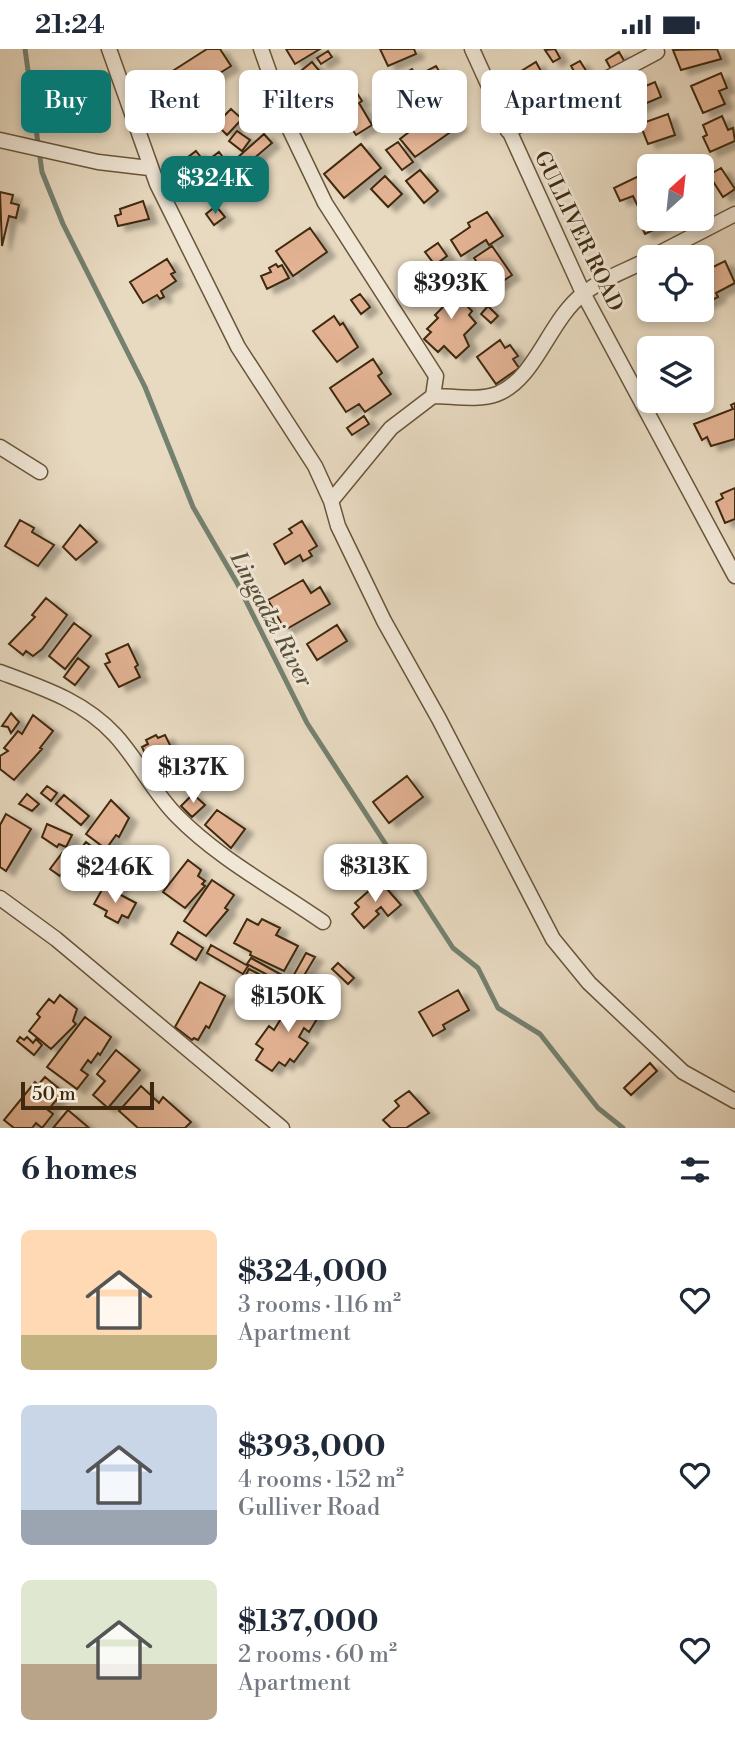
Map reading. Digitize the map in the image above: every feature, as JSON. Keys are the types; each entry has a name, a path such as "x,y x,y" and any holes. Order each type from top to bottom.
{"street":[{"path":"108,49 149,168 238,347 315,466 331,501 338,526 384,621 439,719 553,939 589,983 683,1072 735,1101"},
{"path":"261,49 278,100 309,172 325,203 436,376 433,395"},
{"name":"GULLIVER ROAD","path":"472,49 481,70"},
{"path":"623,70 657,52"},
{"name":"GULLIVER ROAD","path":"509,133 583,293 735,576"},
{"path":"0,140 98,162 149,168"},
{"path":"676,245 735,214"},
{"path":"331,501 391,428 433,395 479,397 497,394 519,381 557,321 583,293 637,265"},
{"path":"0,447 40,471"},
{"path":"0,672 76,701 116,736 176,815 206,841 323,922"},
{"path":"0,898 56,939 282,1128"}],"building":[{"path":"207,49 220,49 231,66 225,70 174,70"},
{"path":"286,49 320,49 295,64"},
{"path":"380,49 414,49 416,54 388,66"},
{"path":"555,49 560,58 553,62 545,50"},
{"path":"717,49 721,59 681,70 673,50"},
{"path":"328,51 332,57 321,64 317,58"},
{"path":"619,52 626,64 611,70 606,60"},
{"path":"580,61 586,70 573,70 571,66"},
{"path":"312,62 319,70 302,70"},
{"path":"536,62 540,70 523,70"},
{"path":"721,73 727,88 719,91 725,104 703,113 691,86"},
{"path":"655,82 661,97 647,103 647,85"},
{"path":"358,95 362,101 359,103 372,125 356,135"},
{"path":"231,109 239,116 239,122 227,135 225,133 225,115"},
{"path":"668,114 675,135 648,144 644,133 647,133 647,122"},
{"path":"722,116 728,130 733,128 735,141 710,152 703,137 707,135 703,125"},
{"path":"237,131 250,140 242,151 229,141"},
{"path":"408,133 449,133 415,157 400,139"},
{"path":"264,134 272,143 245,166 237,158"},
{"path":"398,142 413,162 402,170 386,150"},
{"path":"361,144 381,168 344,198 324,174"},
{"path":"196,151 219,180 201,194 185,172 181,175 175,167"},
{"path":"219,152 233,170 225,176 211,158"},
{"path":"721,168 735,189 723,197 714,183 714,172"},
{"path":"420,170 438,191 424,203 406,181"},
{"path":"385,176 402,194 388,207 371,189"},
{"path":"637,177 637,204 633,196 620,201 614,188"},
{"path":"0,192 13,195 11,203 19,205 16,218 9,216 2,246"},
{"path":"143,201 149,219 118,226 115,216 121,214 120,209"},
{"path":"216,206 225,217 214,225 206,214"},
{"path":"487,212 503,236 489,245 486,240 461,256 451,240 470,227 468,223"},
{"path":"310,228 327,252 293,276 276,251"},
{"path":"438,243 447,256 435,265 425,252"},
{"path":"492,246 512,275 494,287 474,258"},
{"path":"167,259 175,272 171,274 176,281 161,291 164,297 160,299 157,295 143,303 130,282"},
{"path":"725,261 735,283 716,293 718,297 714,299 714,266"},
{"path":"276,264 278,267 282,265 289,278 267,289 261,276 271,272 269,268"},
{"path":"450,278 466,294 461,300 472,311 469,315 476,323 464,335 469,346 456,358 444,346 438,352 424,339 431,332 427,329 438,318 435,315 445,305 434,294"},
{"path":"360,294 370,307 361,314 351,300"},
{"path":"488,306 498,316 491,323 481,314"},
{"path":"334,316 340,325 343,323 358,347 337,362 313,331"},
{"path":"500,340 505,348 510,345 518,356 513,359 519,368 496,384 477,357"},
{"path":"373,359 382,373 378,376 391,394 365,412 359,404 346,412 330,388"},
{"path":"735,403 735,439 711,446 707,437 702,440 694,424 733,409 731,405"},
{"path":"364,416 369,424 352,435 347,428"},
{"path":"735,488 735,519 725,523 716,502 723,498 721,494"},
{"path":"20,520 34,528 32,532 54,545 38,566 5,546"},
{"path":"302,521 317,546 309,551 312,556 303,561 300,555 285,564 274,544 292,533 289,529"},
{"path":"80,525 97,542 76,560 63,547"},
{"path":"303,580 311,593 320,587 330,604 285,630 268,600"},
{"path":"46,598 67,615 42,649 33,656 26,651 23,655 9,644 35,617 32,615"},
{"path":"74,623 91,636 65,669 49,656"},
{"path":"337,625 347,641 317,660 307,644"},
{"path":"128,644 138,665 135,667 140,677 119,687 105,664 110,662 106,654"},
{"path":"78,658 89,667 75,685 64,677"},
{"path":"11,713 19,722 11,733 8,727 2,726"},
{"path":"33,715 53,731 40,748 42,749 14,780 0,769 0,756 8,751 4,748 18,731 22,734"},
{"path":"156,735 158,738 165,735 173,751 149,762 142,747 148,744 146,740"},
{"path":"161,761 168,768 158,777 150,769"},
{"path":"407,776 423,797 389,823 373,802"},
{"path":"47,786 57,793 51,801 41,793"},
{"path":"27,794 39,804 32,811 19,804"},
{"path":"193,794 205,805 192,817 181,806"},
{"path":"64,795 89,816 81,825 56,804"},
{"path":"111,800 129,818 119,837 116,835 106,849 86,834"},
{"path":"217,810 245,829 231,848 205,825"},
{"path":"6,814 31,829 6,871 0,867 0,825"},
{"path":"47,824 72,835 66,847 59,844 57,847 42,837"},
{"path":"86,842 94,848 85,861 76,855"},
{"path":"62,853 71,859 60,876 50,869"},
{"path":"188,860 201,870 198,876 205,881 202,884 205,886 185,908 163,892"},
{"path":"115,872 125,879 118,889 108,882"},
{"path":"212,880 234,895 225,908 228,910 206,936 184,921"},
{"path":"380,881 401,905 388,916 381,907 376,911 379,914 364,928 352,914 359,907 355,903"},
{"path":"104,886 136,903 128,918 122,915 118,923 105,916 107,911 94,904"},
{"path":"247,919 258,925 262,919 280,928 276,935 298,946 284,971 250,955 251,952 234,943"},
{"path":"178,932 203,948 196,960 171,944"},
{"path":"211,945 248,966 243,974 207,953"},
{"path":"306,953 315,957 299,984 291,980"},
{"path":"251,958 289,979 286,985 247,964"},
{"path":"338,963 354,978 348,984 332,969"},
{"path":"249,969 270,980 263,996 241,984"},
{"path":"200,982 225,996 209,1028 206,1026 198,1040 192,1040 175,1027"},
{"path":"458,990 469,1010 443,1025 445,1029 433,1036 419,1012"},
{"path":"296,994 320,1008 314,1017 317,1019 309,1032 304,1028 299,1037 308,1043 294,1062 290,1059 285,1066 279,1062 272,1071 256,1060 263,1049 256,1044 269,1026 274,1030"},
{"path":"60,995 77,1009 73,1021 76,1024 51,1049 29,1031 40,1017 37,1014 49,999 54,1003"},
{"path":"85,1017 111,1037 100,1055 98,1053 91,1063 88,1060 81,1070 88,1075 77,1089 47,1067"},
{"path":"20,1037 24,1040 27,1037 33,1043 36,1039 42,1045 34,1055 17,1041"},
{"path":"116,1050 140,1070 108,1108 93,1095 105,1081 97,1074"},
{"path":"650,1063 657,1071 631,1095 624,1088"},
{"path":"45,1077 63,1092 48,1110 53,1114 42,1128 36,1123 32,1128 14,1128 4,1120 35,1082 38,1085"},
{"path":"141,1086 159,1103 163,1097 191,1122 185,1128 138,1128 119,1111"},
{"path":"409,1091 429,1113 406,1128 391,1128 383,1120 399,1106 395,1101"},
{"path":"68,1110 89,1128 53,1128"}],"waterway":[{"name":"Lingadzi River","path":"25,49 42,172 63,224 145,387 193,507 237,583 307,723 453,948 478,968 498,1008 540,1034 598,1108 623,1128"}]}
